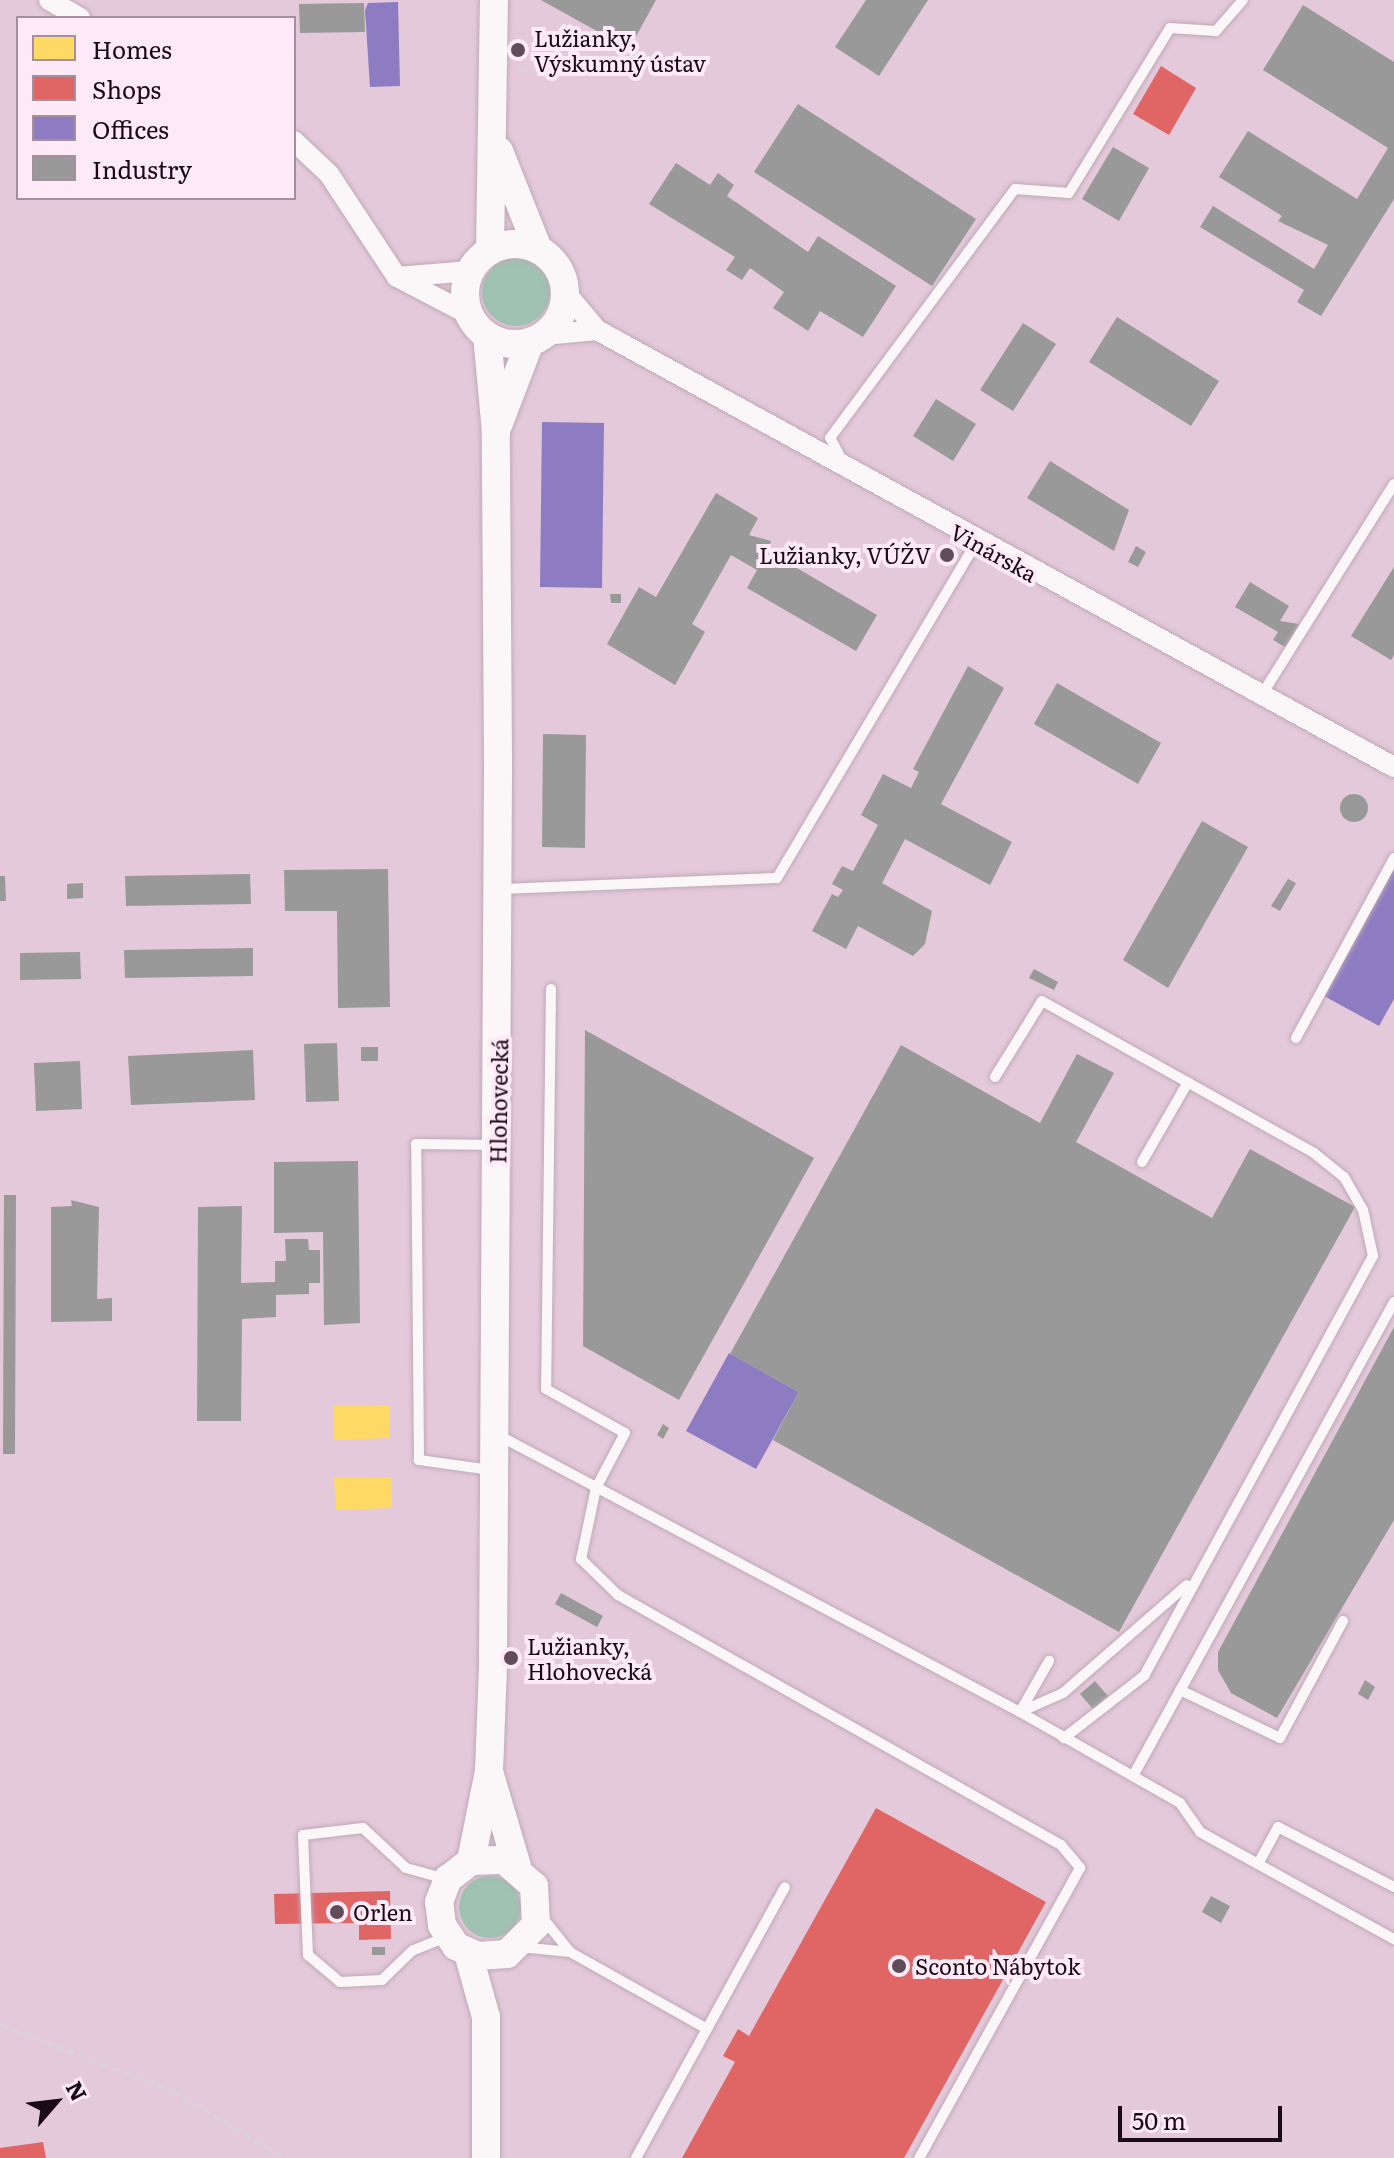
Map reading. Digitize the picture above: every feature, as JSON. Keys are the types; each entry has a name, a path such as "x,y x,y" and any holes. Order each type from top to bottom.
{"main road":[{"path":"494,0 494,139 481,261 479,325 537,339 560,316 565,292 560,272 538,249 494,139"},
{"path":"481,261 519,244 538,249"},
{"name":"Hlohovecká","path":"471,1861 489,1771 497,1145 496,432 479,325"},
{"name":"Hlohovecká","path":"496,432 537,339"},
{"name":"Hlohovecká","path":"489,1771 517,1866 534,1886 539,1912"},
{"path":"486,2158 486,2017 439,1902 448,1879 471,1861 517,1866"},
{"path":"486,2017 513,1951 539,1912"},
{"path":"458,1944 513,1951"}],"street":[{"path":"49,0 77,16"},
{"path":"296,143 329,174 397,277 479,325"},
{"path":"397,277 481,261"},
{"name":"Vinárska","path":"565,292 597,330 846,467 976,543 1394,767"},
{"path":"537,339 597,330"}],"lane":[{"path":"846,467 830,438 1015,189 1069,193 1170,28 1216,31 1243,0"},
{"path":"1261,696 1394,484"},
{"path":"498,889 777,878 976,543"},
{"path":"1296,1038 1394,858"},
{"path":"551,989 546,1389 625,1433 596,1488 581,1559 597,1579 1061,1845 1080,1868 919,2158"},
{"path":"995,1077 1042,1001 1188,1082 1344,1177 1363,1210 1373,1256 1192,1581 1145,1675 1064,1738"},
{"path":"1142,1162 1188,1082"},
{"path":"494,1470 419,1460 416,1144 497,1145"},
{"path":"1133,1776 1394,1302"},
{"path":"495,1433 1020,1712 1180,1803 1200,1832 1394,1939"},
{"path":"1020,1712 1063,1693 1192,1581"},
{"path":"1180,1690 1280,1738 1343,1621"},
{"path":"1020,1712 1049,1661"},
{"path":"1258,1864 1278,1827 1394,1887"},
{"path":"448,1879 406,1868 363,1828 303,1835 308,1955 340,1982 382,1980 413,1950 458,1944"},
{"path":"636,2158 785,1887"},
{"path":"539,1912 570,1952 707,2029"},
{"path":"513,1951 570,1952"}],"path":[{"path":"518,69 570,67 574,45"},
{"path":"0,2025 172,2091 285,2158"}],"green space":[{"path":"509,258 523,258 535,263 545,273 550,292 545,311 535,321 523,326 509,326 497,321 487,311 482,299 482,285 487,273 497,263"},
{"path":"490,1876 502,1878 512,1885 519,1895 519,1919 512,1929 502,1936 490,1938 478,1936 468,1929 461,1919 459,1907 461,1895 468,1885 478,1878"}],"building: Homes":[{"path":"389,1405 389,1438 334,1440 334,1406"},
{"path":"391,1477 392,1508 336,1510 334,1478"}],"building: Shops":[{"path":"1161,66 1196,88 1169,135 1133,114"},
{"name":"Sconto Nábytok","path":"876,1808 1046,1902 904,2158 682,2158 735,2062 723,2056 738,2029 749,2036"},
{"path":"390,1891 391,1939 359,1940 359,1923 275,1924 274,1894"},
{"path":"43,2142 46,2158 0,2158 0,2148"}],"building: Offices":[{"path":"398,2 400,86 370,87 365,10 368,3"},
{"path":"542,422 604,423 602,588 540,587"},
{"path":"1394,868 1394,999 1379,1026 1324,996"},
{"path":"729,1353 799,1392 756,1469 686,1431"}],"building: Industry":[{"path":"541,0 656,0 629,49"},
{"path":"866,0 928,0 879,76 835,47"},
{"path":"364,3 365,32 300,33 299,4"},
{"path":"1303,5 1394,62 1394,199 1321,316 1297,302 1304,290 1200,227 1213,206 1314,269 1328,245 1278,221 1282,216 1219,177 1248,131 1357,199 1388,148 1263,70"},
{"path":"798,104 976,219 932,286 754,172"},
{"path":"1113,147 1149,168 1119,221 1082,199"},
{"path":"676,163 710,185 718,173 734,185 727,196 808,252 818,236 896,286 863,337 820,311 808,331 773,308 784,292 750,268 742,280 726,270 735,257 649,204"},
{"path":"1117,317 1219,381 1191,426 1089,362"},
{"path":"1023,323 1056,344 1013,411 980,390"},
{"path":"936,399 976,424 953,461 913,436"},
{"path":"1050,461 1129,510 1114,551 1027,498"},
{"path":"716,493 758,518 749,535 771,541 768,551 877,615 856,651 747,588 757,570 731,555 692,624 705,632 675,685 607,644 639,587 656,597"},
{"path":"1136,546 1146,552 1138,567 1128,562"},
{"path":"1394,567 1394,655 1391,660 1351,636"},
{"path":"1250,582 1289,606 1280,621 1299,624 1285,647 1273,640 1278,632 1235,607"},
{"path":"610,594 621,594 621,603 611,603"},
{"path":"968,666 1004,688 941,804 1012,842 990,885 905,839 882,883 932,911 925,944 913,956 858,926 846,949 812,931 832,894 838,897 843,890 832,884 842,866 853,871 878,825 861,815 883,774 911,788 919,772 913,769"},
{"path":"1057,683 1161,743 1138,784 1034,724"},
{"path":"543,734 586,735 585,848 542,847"},
{"path":"1354,794 1364,798 1368,808 1364,818 1354,822 1344,818 1340,808 1344,798"},
{"path":"1202,821 1248,847 1168,988 1123,960"},
{"path":"388,869 390,1007 338,1008 337,911 285,911 284,870"},
{"path":"250,874 251,904 126,906 125,876"},
{"path":"0,876 5,876 6,901 0,901"},
{"path":"1288,879 1296,883 1280,911 1271,906"},
{"path":"83,883 83,898 67,899 67,884"},
{"path":"253,948 253,976 125,978 124,950"},
{"path":"80,952 81,979 20,980 20,953"},
{"path":"1034,969 1058,982 1054,990 1029,978"},
{"path":"585,1030 814,1158 679,1400 583,1346"},
{"path":"337,1043 339,1101 306,1102 304,1044"},
{"path":"901,1045 1040,1123 1077,1054 1114,1073 1076,1142 1212,1218 1250,1149 1355,1207 1119,1632 773,1440 799,1392 730,1354"},
{"path":"361,1047 378,1047 378,1061 361,1061"},
{"path":"253,1050 255,1100 131,1105 128,1056"},
{"path":"80,1061 82,1109 36,1111 34,1063"},
{"path":"358,1161 360,1323 324,1325 323,1232 274,1233 274,1162"},
{"path":"4,1195 16,1195 15,1454 3,1454"},
{"path":"71,1200 99,1207 97,1299 112,1298 112,1321 51,1322 51,1207 72,1206"},
{"path":"242,1206 241,1283 275,1282 275,1261 286,1261 285,1239 308,1239 309,1250 320,1250 320,1283 309,1283 309,1294 276,1295 276,1317 242,1319 241,1421 197,1421 198,1207"},
{"path":"1394,1327 1394,1520 1277,1718 1231,1693 1218,1670 1218,1652"},
{"path":"663,1424 669,1428 663,1439 657,1435"},
{"path":"561,1593 603,1616 597,1627 555,1604"},
{"path":"1365,1680 1375,1687 1368,1700 1358,1694"},
{"path":"1095,1681 1108,1696 1093,1709 1080,1694"},
{"path":"1211,1896 1230,1906 1221,1923 1202,1912"},
{"path":"372,1947 385,1947 385,1955 372,1955"}],"place":[{"name":"Lužianky, Výskumný ústav","path":"518,50"},
{"name":"Lužianky, VÚŽV","path":"947,555"},
{"name":"Lužianky, Hlohovecká","path":"511,1658"},
{"name":"Orlen","path":"337,1912"},
{"name":"Sconto Nábytok","path":"899,1966"}]}
